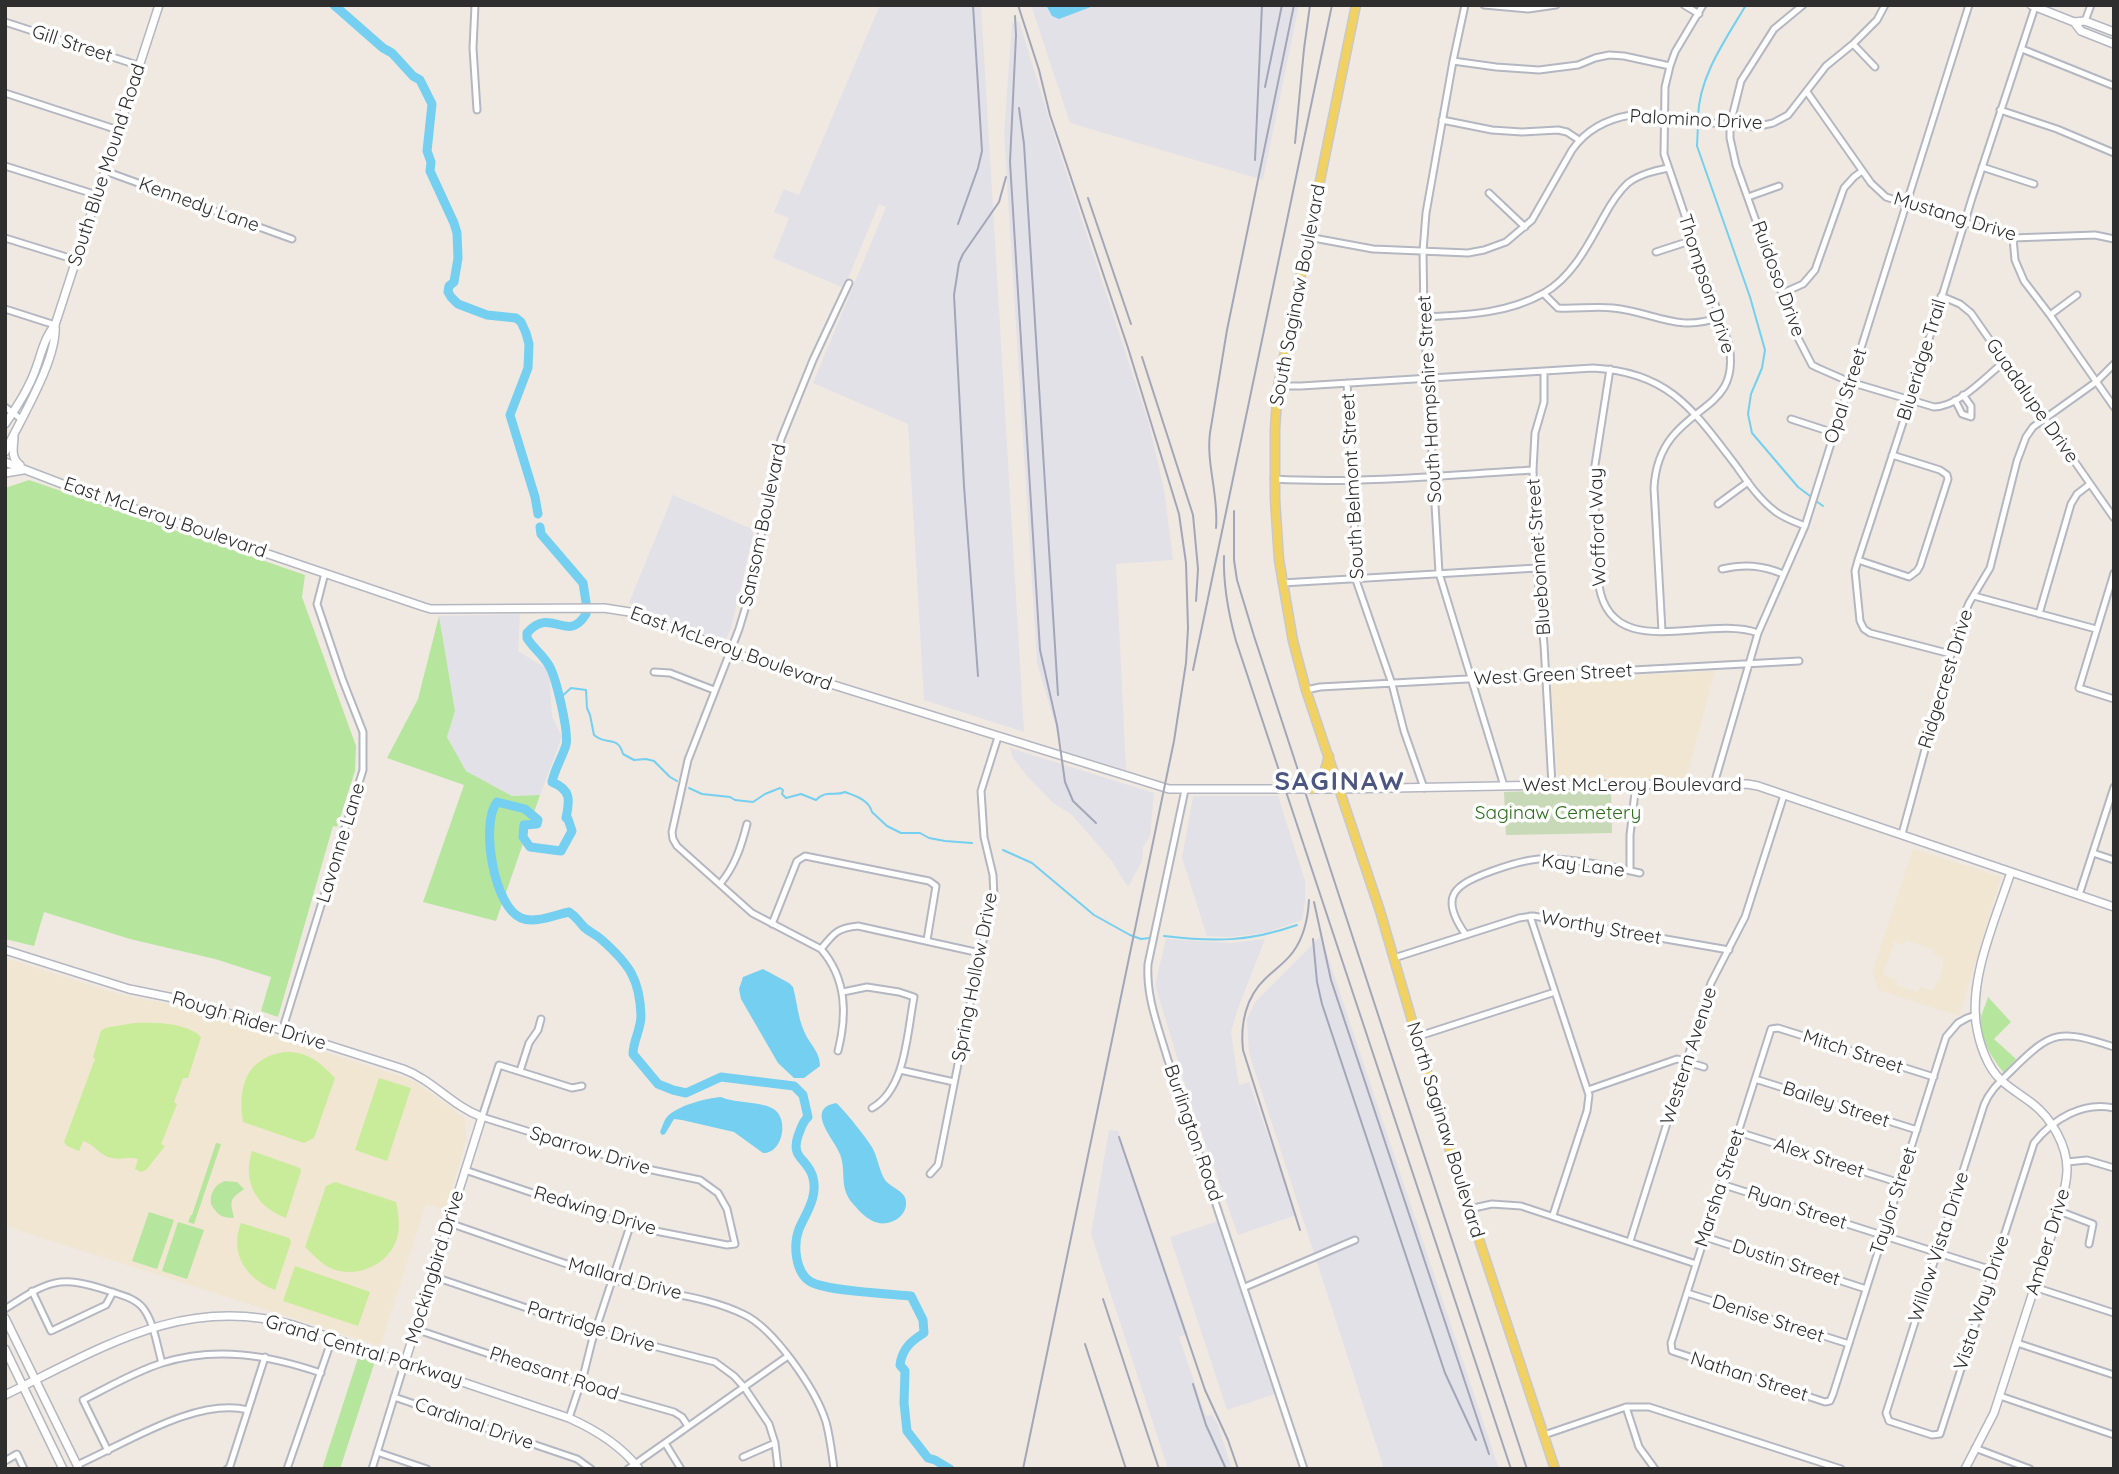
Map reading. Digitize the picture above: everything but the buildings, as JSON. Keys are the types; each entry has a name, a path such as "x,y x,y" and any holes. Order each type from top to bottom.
{"main road":[{"name":"South Blue Mound Road","path":"5,452 46,366 56,336 55,325 159,5"},
{"name":"South Saginaw Boulevard","path":"1340,789 1306,690 1282,583 1274,479 1275,421 1279,386 1308,237 1356,5"},
{"path":"2033,6 2074,22 2085,21 2114,32"},
{"path":"2074,22 2081,31 2114,44"},
{"name":"South Blue Mound Road","path":"5,424 34,374 48,333 55,325"},
{"path":"16,431 14,458 27,470"},
{"name":"East McLeroy Boulevard","path":"5,461 431,609 622,610 650,618 729,651 1159,786 1185,790 1340,789"},
{"path":"5,473 27,470"},
{"path":"1312,789 1323,776 1328,756"},
{"name":"West McLeroy Boulevard","path":"1340,789 1636,784 1758,786 2114,906"},
{"name":"North Saginaw Boulevard","path":"1340,789 1469,1209 1555,1469"},
{"name":"Amber Drive","path":"1965,1469 2000,1396 2067,1179 2067,1162 2034,1104 1996,1086 1976,1024 1977,992 1984,957 2011,872"},
{"name":"Rough Rider Drive","path":"5,950 129,989 193,1002 411,1072 430,1082 465,1110 482,1117"},
{"name":"Mockingbird Drive","path":"405,1362 482,1117"},
{"name":"Grand Central Parkway","path":"5,1395 152,1327 200,1317 238,1316 276,1321 569,1418 612,1442 634,1467"},
{"path":"5,1318 78,1467"},
{"path":"5,1349 63,1469"}],"street":[{"path":"475,5 473,48 478,110"},
{"name":"South Hampshire Street","path":"1465,5 1426,213 1423,251 1424,317 1439,573 1504,786"},
{"path":"1484,5 1528,9 1553,6"},
{"path":"1684,5 1699,14"},
{"name":"Thompson Drive","path":"1662,631 1654,478 1668,442 1678,430 1720,395 1729,375 1730,351 1664,153 1665,87 1670,66 1675,52 1703,5"},
{"name":"Ruidoso Drive","path":"1802,5 1774,29 1741,81 1730,125 1730,138 1736,165 1797,336 1812,365 1850,382 1934,407 1946,405 1963,396 2004,362"},
{"name":"Palomino Drive","path":"1308,237 1366,248 1468,253 1506,242 1535,215 1579,140 1599,125 1631,115 1755,127 1773,123 1788,115 1826,66 1877,20 1885,5"},
{"name":"Opal Street","path":"1714,784 1758,632 1805,526 1969,5"},
{"path":"2085,21 2091,5"},
{"name":"Blueridge Trail","path":"1951,654 1870,633 1864,629 1860,621 1855,571 2000,110 2022,49 2033,6"},
{"name":"Gill Street","path":"5,22 140,66"},
{"path":"1853,44 1875,67"},
{"path":"2022,49 2114,86"},
{"path":"1453,61 1539,70 1578,65 1595,58 1617,55 1670,66"},
{"name":"Mustang Drive","path":"1807,92 1862,172 1878,192 1886,197 2012,238 2095,235 2114,239"},
{"path":"5,93 118,130"},
{"path":"2000,110 2057,129 2114,153"},
{"path":"1443,120 1492,130 1559,130 1579,140"},
{"path":"5,166 97,195"},
{"path":"1982,167 2034,184"},
{"path":"1424,317 1473,315 1495,311 1544,293 1571,271 1621,190 1644,174 1668,168"},
{"name":"Kennedy Lane","path":"105,171 292,239"},
{"path":"1783,293 1803,284 1815,270 1844,188 1862,172"},
{"path":"1748,197 1779,186"},
{"path":"1489,193 1525,227"},
{"path":"5,237 76,260"},
{"path":"2012,238 2015,260 2024,281 2114,407"},
{"path":"1656,252 1693,240"},
{"name":"Sansom Boulevard","path":"821,949 752,913 677,846 672,832 688,760 748,599 781,439 813,360 849,283"},
{"path":"1544,293 1558,308 1614,308 1686,324 1707,322 1720,317"},
{"path":"2050,314 2077,295"},
{"name":"Guadalupe Drive","path":"1941,296 1960,304 1971,313 2114,518"},
{"path":"5,309 55,325"},
{"name":"Ridgecrest Drive","path":"1902,834 1951,654 1969,603 1990,568 2021,447 2033,427 2096,382 2114,364"},
{"path":"1279,386 1609,369 1631,373 1656,383 1675,395 1696,415 1748,482 1775,511 1805,526"},
{"name":"Wofford Way","path":"1609,369 1594,474 1601,599 1608,612 1626,627 1647,632 1740,627 1758,632"},
{"name":"Bluebonnet Street","path":"1544,372 1544,402 1535,433 1533,470 1552,785"},
{"name":"South Belmont Street","path":"1347,383 1356,580 1424,788"},
{"path":"1955,400 1962,414 1971,417 1971,406 1963,396"},
{"path":"5,407 21,419"},
{"path":"1791,419 1834,433"},
{"path":"1858,560 1909,577 1920,566 1948,479 1940,470 1892,455"},
{"path":"1274,479 1353,480 1533,470"},
{"path":"1718,504 1748,482"},
{"path":"2039,614 2071,504 2077,494 2090,484"},
{"path":"1722,569 1753,565 1783,574"},
{"path":"1282,583 1537,568"},
{"name":"Lavonne Lane","path":"282,1031 363,770 363,732 317,604 325,573"},
{"path":"2114,573 2078,688 2114,699"},
{"path":"1974,596 2096,629"},
{"name":"West Green Street","path":"1306,690 1320,687 1799,661"},
{"path":"654,672 670,673 714,690"},
{"name":"Spring Hollow Drive","path":"930,1174 937,1165 994,897 993,875 984,838 981,791 998,737"},
{"path":"1630,871 1630,835 1636,784"},
{"path":"2079,895 2114,787"},
{"name":"Burlington Road","path":"1185,790 1148,964 1147,984 1167,1057 1304,1469"},
{"name":"Western Avenue","path":"1629,1241 1711,984 1745,917 1784,795"},
{"path":"720,884 740,851 747,824"},
{"path":"2093,853 2114,860"},
{"path":"772,924 797,861 805,856 929,881 936,886 927,940"},
{"name":"Kay Lane","path":"1466,935 1457,923 1451,901 1458,887 1497,869 1539,859 1558,859 1640,873"},
{"path":"1530,916 1588,1090 1587,1111 1553,1215"},
{"name":"Worthy Street","path":"1394,958 1530,916 1730,950"},
{"path":"838,1051 843,992 836,969 821,949 834,933 858,926 980,953"},
{"path":"843,992 867,987 914,997 900,1070 890,1093 872,1108"},
{"path":"1416,1037 1555,992"},
{"name":"Taylor Street","path":"1830,1401 1946,1037 1958,1023 1976,1015"},
{"path":"541,1019 538,1030 529,1043 520,1071 572,1087 582,1086"},
{"name":"Mitch Street","path":"1773,1028 1934,1077"},
{"name":"Marsha Street","path":"1671,1349 1721,1184 1773,1028"},
{"path":"1996,1086 2030,1052 2047,1040 2073,1036 2114,1047"},
{"path":"1588,1090 1677,1059 1704,1067"},
{"name":"Mockingbird Drive","path":"482,1117 499,1065 520,1071"},
{"path":"900,1070 954,1082"},
{"name":"Bailey Street","path":"1755,1079 1917,1130"},
{"name":"Willow Vista Drive","path":"1886,1419 1984,1105 1996,1086"},
{"name":"Vista Way Drive","path":"1886,1419 1932,1435 1940,1434 2034,1143 2049,1128 2071,1113 2087,1107 2114,1108"},
{"name":"Sparrow Drive","path":"482,1117 652,1170 700,1180"},
{"name":"Alex Street","path":"1738,1132 1900,1183"},
{"path":"2067,1162 2087,1160 2114,1168"},
{"name":"Redwing Drive","path":"465,1170 630,1226 727,1245 735,1244 727,1209 718,1193 700,1180"},
{"name":"Ryan Street","path":"1721,1184 1992,1270"},
{"path":"1469,1209 1508,1204 1553,1215 1696,1264"},
{"path":"2059,1211 2093,1224 2089,1244"},
{"name":"Mallard Drive","path":"449,1223 613,1279 696,1298 745,1314 769,1334 806,1382 822,1411 830,1439 834,1469"},
{"path":"569,1418 630,1226"},
{"name":"Dustin Street","path":"1705,1237 1866,1289"},
{"path":"1245,1287 1355,1240"},
{"name":"Partridge Drive","path":"432,1276 595,1331 707,1359 723,1367 744,1387 769,1424 775,1443 778,1469"},
{"path":"5,1309 50,1283 70,1281 113,1292 139,1303 145,1311 162,1363"},
{"path":"2035,1287 2114,1313"},
{"path":"32,1291 51,1331 106,1305 113,1292"},
{"name":"Denise Street","path":"1687,1293 1849,1345"},
{"name":"Pheasant Road","path":"415,1329 580,1385 674,1412 682,1417 688,1426"},
{"path":"287,1469 332,1339"},
{"path":"2017,1343 2114,1375"},
{"name":"Nathan Street","path":"1671,1349 1676,1353 1825,1402 1830,1401"},
{"path":"108,1451 83,1400 162,1363 208,1354 239,1354 265,1357 321,1373"},
{"path":"634,1467 788,1356"},
{"path":"227,1469 265,1357"},
{"name":"Mockingbird Drive","path":"372,1469 405,1362"},
{"path":"2000,1396 2114,1435"},
{"name":"Cardinal Drive","path":"394,1397 577,1459 591,1469"},
{"path":"1544,1435 1626,1407 1642,1407 1662,1410 1842,1469"},
{"path":"1626,1407 1639,1447 1655,1469"},
{"path":"78,1467 174,1419 219,1408 248,1410"},
{"path":"665,1443 681,1469"},
{"path":"743,1457 775,1443"},
{"path":"1976,1447 2030,1469"},
{"path":"377,1452 427,1469"},
{"path":"5,1461 17,1454 24,1469"}],"shaded area":[{"path":"880,5 981,5 1024,732 924,700 908,424 813,383 886,207 879,204 844,288 773,258 789,218 774,212 784,189 799,195"},
{"path":"1031,5 1299,5 1263,180 1070,123"},
{"path":"1019,21 1149,424 1164,489 1173,560 1116,564 1126,770 1063,751 1037,663 1004,133 1012,23"},
{"path":"673,495 754,530 731,629 724,643 629,603"},
{"path":"520,614 518,651 549,670 552,716 562,737 540,795 512,796 466,771 447,737 455,711 439,616"},
{"path":"1715,671 1686,778 1558,778 1551,680"},
{"path":"1010,748 1154,793 1150,836 1143,847 1142,861 1128,887 1111,860 1071,814 1053,803 1026,775 1013,758"},
{"path":"1193,796 1278,796 1305,881 1302,920 1264,933 1230,937 1207,936 1182,858"},
{"path":"1913,849 2001,877 1959,1016 1878,990 1873,970","holes":["1906,940 1933,949 1932,954 1944,958 1939,982 1933,991 1920,987 1917,992 1896,985 1897,980 1883,975 1894,942 1904,945"]},
{"path":"1321,936 1499,1469 1384,1469 1249,1053 1247,1019 1255,1002"},
{"path":"1166,939 1232,943 1265,939 1231,1032 1239,1085 1249,1082 1296,1215 1238,1235 1191,1103 1155,985"},
{"path":"5,958 118,994 184,1007 412,1080 465,1119 466,1140 446,1210 426,1204 380,1346 5,1226"},
{"path":"1109,1130 1118,1131 1188,1334 1179,1337 1206,1416 1212,1415 1218,1425 1232,1469 1168,1469 1091,1234"},
{"path":"1218,1221 1275,1394 1227,1410 1170,1237"}],"green space":[{"path":"29,480 305,575 302,597 356,746 355,771 337,827 333,826 278,1017 261,1011 271,977 215,959 130,939 44,912 34,946 5,939 5,488"},
{"path":"439,616 455,711 447,737 466,771 512,796 540,795 496,921 423,902 464,785 387,758 418,699"},
{"name":"Saginaw Cemetery","path":"1611,791 1612,833 1506,835 1504,792"},
{"path":"1988,997 2011,1022 1994,1039 2016,1059 2004,1073 1989,1051 1981,1032 1981,1019"},
{"path":"134,1023 180,1026 201,1037 188,1078 183,1078 174,1102 177,1104 161,1144 165,1146 146,1170 141,1172 135,1169 138,1159 108,1157 83,1141 79,1151 64,1142 95,1059 93,1057 101,1031"},
{"path":"284,1052 300,1053 312,1059 335,1078 314,1138 304,1143 243,1122 242,1097 247,1076 260,1061"},
{"path":"379,1078 411,1088 387,1161 355,1150"},
{"path":"216,1143 221,1144 194,1224 188,1222"},
{"path":"252,1151 300,1168 286,1218 267,1207 254,1192 249,1173"},
{"path":"225,1181 237,1182 244,1189 232,1201 234,1218 220,1215 211,1204 214,1190"},
{"path":"335,1182 396,1202 399,1226 394,1245 389,1254 372,1267 351,1272 340,1271 326,1266 305,1247 326,1186"},
{"path":"149,1212 174,1220 157,1269 132,1261"},
{"path":"178,1222 204,1230 187,1279 162,1271"},
{"path":"241,1223 289,1238 291,1242 275,1290 256,1279 243,1264 237,1245"},
{"path":"295,1266 370,1292 358,1326 283,1301"},
{"path":"359,1355 375,1361 340,1469 322,1469"}],"water":[{"path":"1046,5 1096,5 1059,19 1052,16"},
{"path":"763,969 793,987 802,1026 820,1061 820,1066 804,1078 794,1078 778,1063 741,999 739,989 743,977"},
{"path":"721,1097 764,1105 775,1110 782,1122 782,1129 775,1148 763,1153 734,1132 682,1120 674,1119 665,1134 660,1132 666,1118 677,1109"},
{"path":"836,1103 871,1145 885,1180 905,1198 903,1213 896,1220 885,1223 872,1221 849,1199 844,1186 840,1154 822,1118 822,1112 827,1106"}],"waterway":[{"path":"334,5 420,80 432,104 427,151 431,162 430,171 457,233 458,258 454,282 449,286 448,292 458,304 487,315 516,318 526,333 529,344 528,368 510,415 538,514"},
{"path":"1698,117 1708,73 1746,5"},
{"path":"1698,125 1697,146 1750,297 1765,350 1762,368 1751,394 1748,414 1752,433 1798,487 1810,496"},
{"path":"1816,501 1823,506"},
{"path":"540,527 541,534 583,583 586,602"},
{"path":"586,614 579,623 572,626 544,623 536,625 527,633 527,638 551,670 561,704 566,745 552,782 563,788 568,796 566,818 572,831 561,851 530,847 523,837 524,825 537,824 538,820 525,809 497,802 492,813 490,845 492,864 503,898 512,911 526,920 538,920 569,912 626,965 635,982 640,1003 641,1021 633,1054 658,1084 686,1093 721,1077 794,1086 803,1095 808,1117 798,1136 796,1150 811,1172 814,1192 797,1236 799,1265 806,1278 819,1285 911,1296 923,1320 924,1333 908,1346 900,1365 905,1371 907,1431 928,1458 950,1469"},
{"path":"559,699 571,688 586,690 587,708 594,735 615,743 623,754 634,760 654,761 677,781"},
{"path":"689,788 702,794 753,802 780,788 786,798 801,794 816,800 827,794 845,792 865,801 887,826 901,833 920,833 929,838 972,843"},
{"path":"1003,850 1032,863 1094,915 1130,935 1141,939 1150,938"},
{"path":"1164,936 1199,939 1247,938 1297,925"}],"railway":[{"path":"958,224 982,151 973,5"},
{"path":"1018,5 1050,115 1128,348 1179,514 1186,563 1188,628 1186,663 1174,741 1023,1469"},
{"path":"1255,160 1262,5"},
{"path":"1265,87 1282,5"},
{"path":"1216,528 1210,433 1227,330 1294,5"},
{"path":"1295,143 1310,5"},
{"path":"1193,670 1332,5"},
{"path":"1015,16 1010,162 1040,650 1057,725 1065,782 1073,801 1096,823"},
{"path":"1019,108 1024,144 1058,695"},
{"path":"978,676 954,295 959,263 999,202 1006,177"},
{"path":"1088,198 1131,324"},
{"path":"1142,357 1193,515 1198,569 1196,601"},
{"path":"1234,511 1234,560 1237,580 1254,636 1527,1469"},
{"path":"1224,556 1224,578 1236,641 1511,1469"},
{"path":"1300,1230 1243,1050 1242,1030 1249,1003 1258,986 1297,946 1303,934 1309,900"},
{"path":"1314,902 1331,980 1489,1454"},
{"path":"1313,939 1322,1004 1445,1373 1476,1440"},
{"path":"1119,1137 1205,1390 1238,1469"},
{"path":"1103,1299 1159,1469"},
{"path":"1085,1344 1126,1469"},
{"path":"1193,1384 1206,1425 1226,1469"}],"district":[{"name":"SAGINAW","path":"1340,782"}]}
